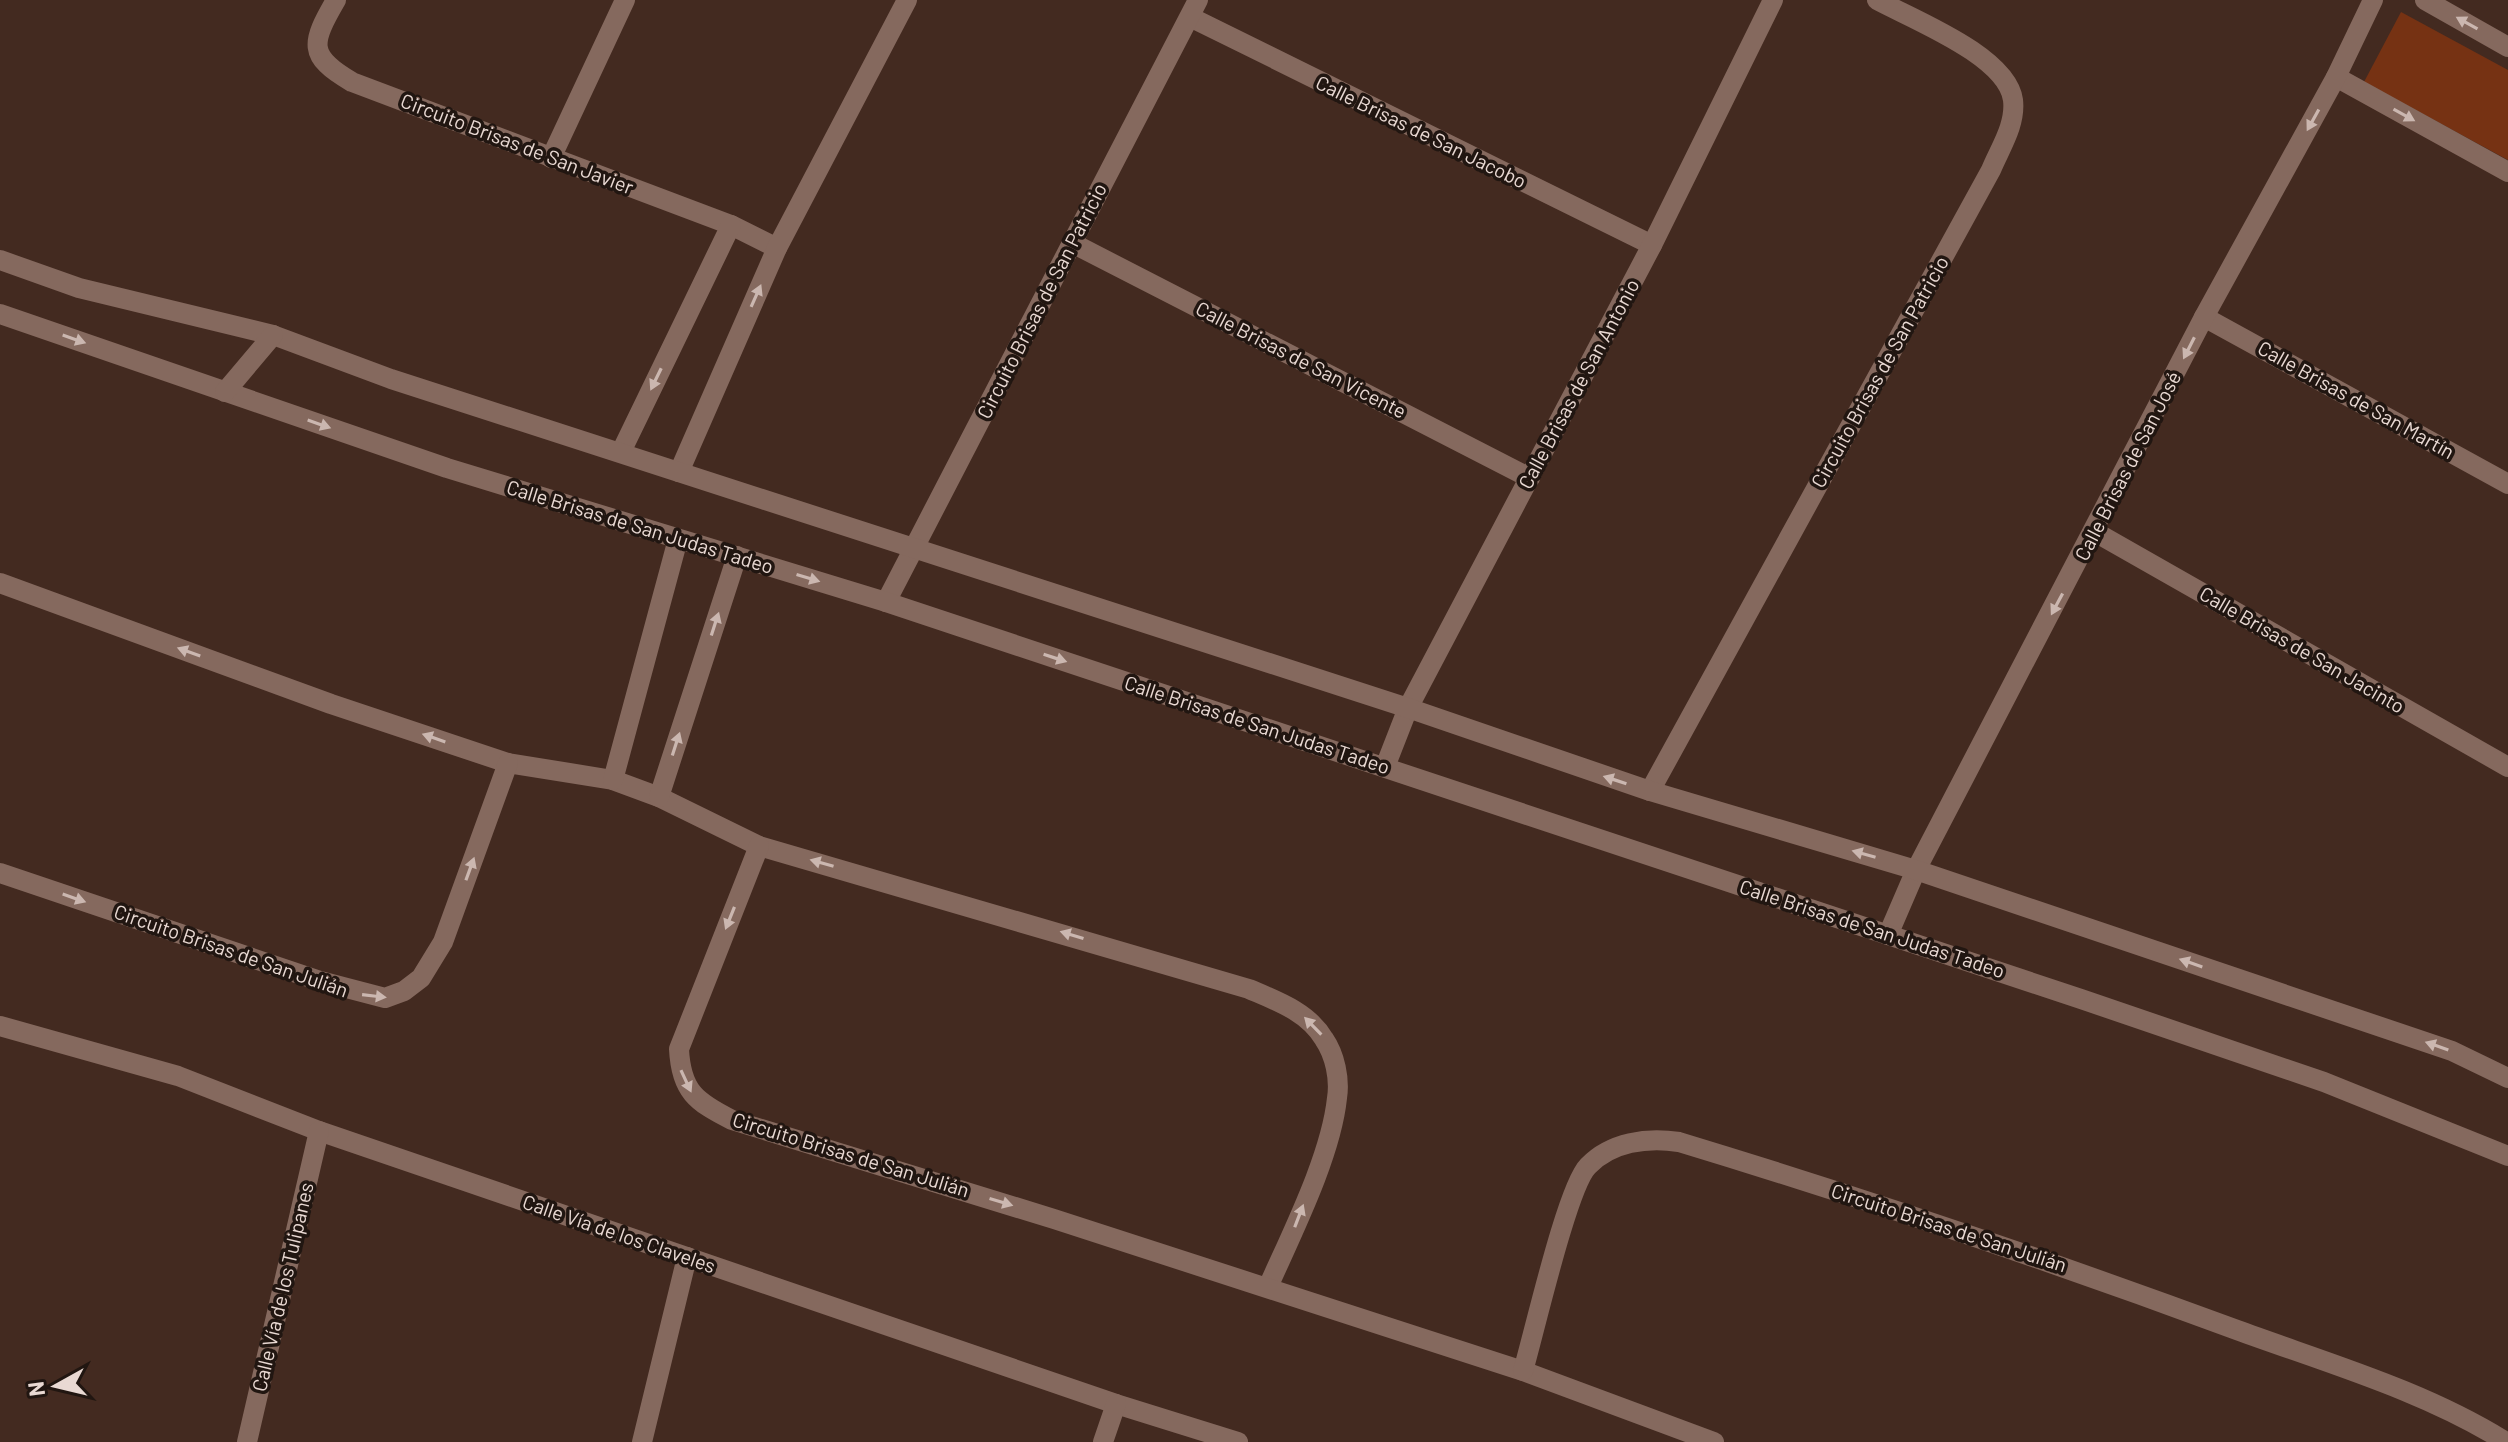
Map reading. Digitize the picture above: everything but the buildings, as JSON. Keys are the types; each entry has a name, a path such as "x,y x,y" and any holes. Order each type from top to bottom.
{"street":[{"name":"Circuito Brisas de San Javier","path":"336,0 318,30 318,50 325,67 352,82 731,225 777,248"},
{"path":"551,158 625,0"},
{"path":"679,472 777,248 907,0"},
{"name":"Calle Brisas de San Antonio","path":"1385,767 1408,708 1652,245 1773,0"},
{"name":"Circuito Brisas de San Patricio","path":"1650,791 1991,170 2012,123 2010,88 1982,57 1877,0"},
{"name":"Calle Brisas de San José","path":"1888,935 1916,870 2095,532 2204,317 2336,77 2373,0"},
{"path":"2425,0 2508,47"},
{"name":"Calle Brisas de San Jacobo","path":"1194,8 1652,245"},
{"name":"Circuito Brisas de San Patricio","path":"886,602 1194,8"},
{"path":"2336,77 2508,172"},
{"path":"621,452 731,225"},
{"name":"Calle Brisas de San Vicente","path":"1072,243 1530,478"},
{"path":"0,260 79,288 273,335 391,379 1165,633 1408,708 1650,791 1916,870 2452,1051 2508,1078"},
{"name":"Calle Brisas de San Judas Tadeo","path":"0,314 447,468 886,602 1888,935 2324,1082 2508,1156"},
{"name":"Calle Brisas de San Martín","path":"2204,317 2508,484"},
{"path":"225,392 273,335"},
{"name":"Calle Brisas de San Jacinto","path":"2095,532 2508,767"},
{"path":"613,780 678,539"},
{"path":"659,797 737,556"},
{"path":"0,583 331,704 508,763 613,780 659,797 759,846 1249,989 1284,1004 1310,1021 1325,1040 1336,1067 1338,1097 1324,1148 1268,1287"},
{"name":"Circuito Brisas de San Julián","path":"0,873 320,981 385,998 404,991 421,978 443,942 508,763"},
{"name":"Circuito Brisas de San Julián","path":"759,846 679,1049 680,1073 692,1094 707,1108 732,1120 1268,1287 1523,1371 1714,1442"},
{"name":"Calle Vía de los Claveles","path":"0,1026 178,1076 319,1131 1116,1404 1238,1442"},
{"name":"Calle Vía de los Tulipanes","path":"247,1442 319,1131"},
{"name":"Circuito Brisas de San Julián","path":"1523,1371 1575,1192 1585,1169 1600,1155 1619,1146 1654,1138 1679,1142 1840,1191 2059,1264 2346,1369 2485,1428 2506,1442"},
{"path":"642,1442 687,1257"},
{"path":"1103,1442 1116,1404"}],"shaded area":[{"path":"2401,12 2508,70 2508,160 2364,82"}]}
